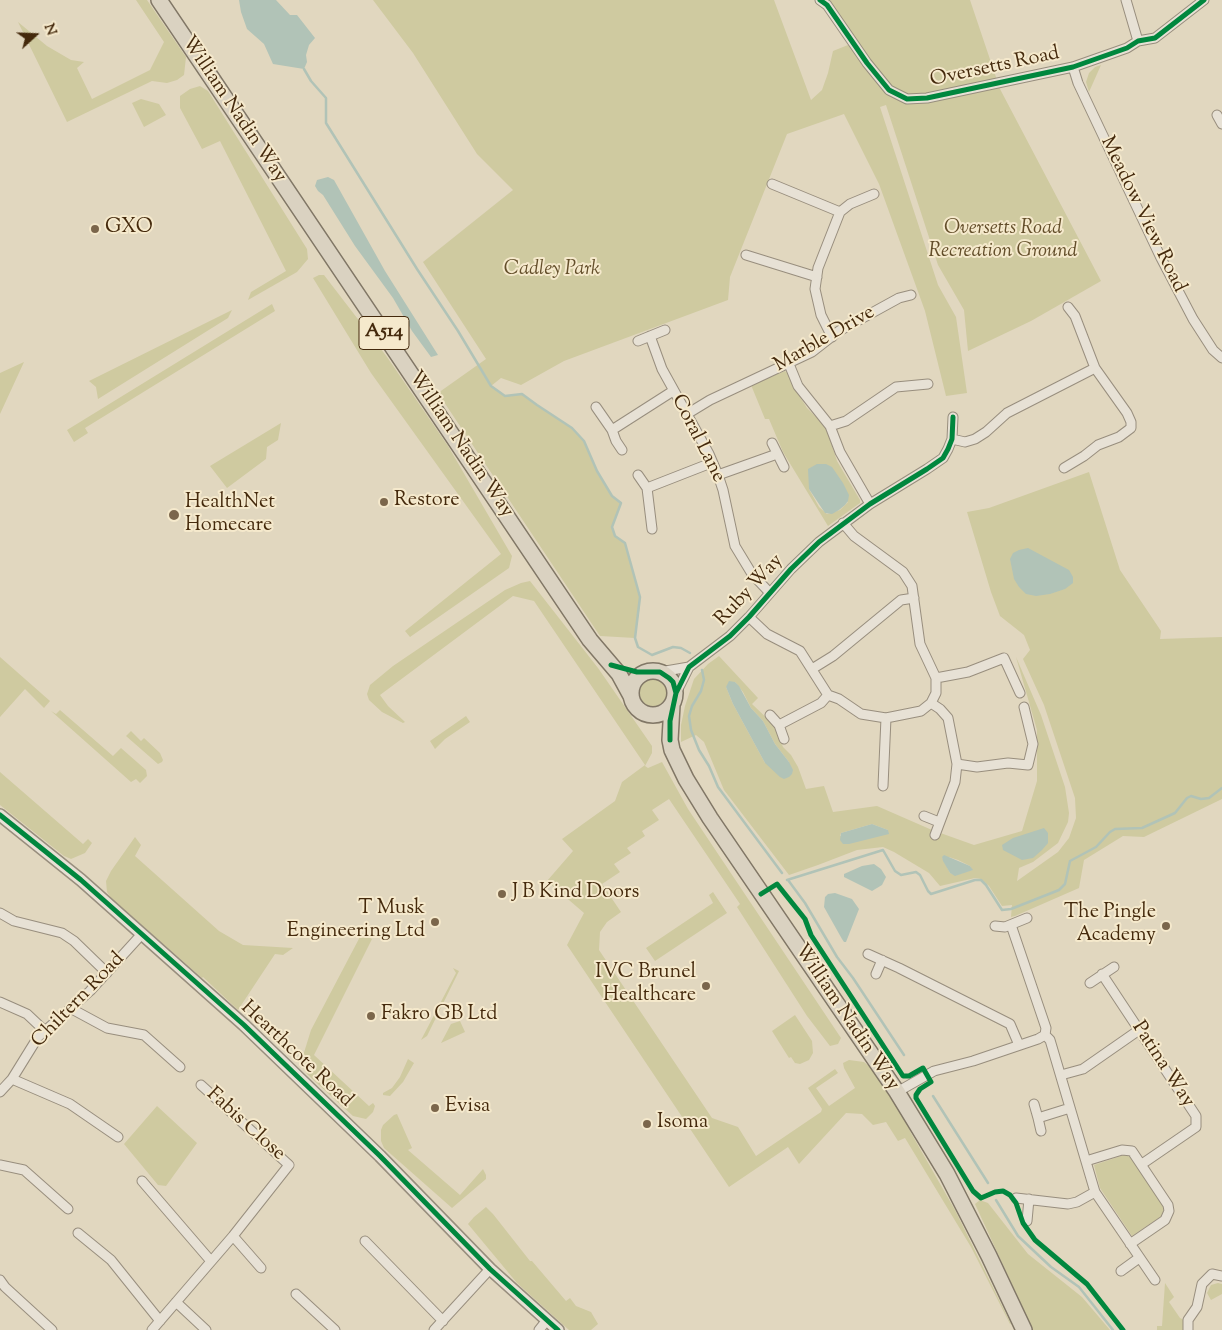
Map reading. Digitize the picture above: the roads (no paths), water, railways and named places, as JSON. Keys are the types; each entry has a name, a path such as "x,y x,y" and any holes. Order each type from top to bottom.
{"main road":[{"name":"William Nadin Way","path":"160,0 590,640 623,681 631,696"},
{"path":"611,665 637,672 665,674 673,682 674,699 663,713 649,715"},
{"path":"631,696 633,684 640,675 653,672"},
{"name":"A514","path":"631,696 635,707 649,715"},
{"name":"William Nadin Way","path":"674,699 670,740 672,750 686,778 710,818 897,1092 947,1174 1024,1330"},
{"name":"William Nadin Way","path":"649,715 670,740"}],"street":[{"name":"Oversetts Road","path":"820,0 827,5 867,63 889,90 907,99 927,98 1073,67 1127,48 1138,41 1155,38 1204,0"},
{"path":"1126,0 1138,41"},
{"name":"Meadow View Road","path":"1073,67 1078,83 1161,258 1193,318 1213,350 1222,358"},
{"path":"1217,115 1222,124"},
{"path":"772,184 840,212"},
{"path":"832,337 821,314 815,289 818,268 840,212 850,204 874,194"},
{"path":"746,255 817,277"},
{"name":"Marble Drive","path":"687,414 710,400 812,352 867,315 899,298 911,295"},
{"path":"1064,468 1098,445 1119,437 1131,428 1131,422 1127,413 1095,368 1075,316 1068,307"},
{"path":"638,341 666,330"},
{"name":"Coral Lane","path":"650,336 662,370 709,454 718,476 723,490 735,546 752,574 770,592"},
{"path":"789,364 798,386 830,426 840,452 870,504"},
{"path":"952,439 965,442 975,439 986,432 1007,413 1095,368"},
{"path":"830,426 846,421 896,386 928,384"},
{"path":"612,430 673,391"},
{"path":"596,407 612,430 622,450"},
{"name":"Ruby Way","path":"674,699 689,667 730,636 749,618 798,562 843,523 943,458 952,439 953,417"},
{"path":"772,443 784,467"},
{"path":"718,476 777,454"},
{"path":"648,488 712,463"},
{"path":"638,475 648,488 652,529"},
{"path":"749,618 767,634 800,650 828,695 861,714 886,718 921,711 931,703 936,693 936,678 920,644 912,586 903,572 854,536 843,523"},
{"path":"812,669 833,656 901,600 914,598"},
{"path":"936,678 968,672 1007,656 1020,694"},
{"name":"Ruby Way","path":"653,672 689,667"},
{"path":"779,725 821,703 828,695"},
{"path":"931,703 940,708 948,718 958,764 955,782 935,835"},
{"path":"958,764 978,767 1008,762 1028,765 1033,744 1024,707"},
{"path":"770,715 779,725 784,739"},
{"path":"883,786 886,718"},
{"name":"Hearthcote Road","path":"0,815 81,880 244,1025 380,1156 490,1269 558,1330"},
{"path":"924,816 939,822"},
{"path":"0,913 14,921 62,933 74,941 107,973"},
{"path":"995,926 1011,925 1027,918"},
{"path":"1011,925 1046,1028 1045,1035"},
{"name":"Chiltern Road","path":"0,1092 12,1079 38,1037 107,973 141,935"},
{"path":"868,954 1010,1024 1019,1045"},
{"path":"876,974 882,960"},
{"path":"1090,983 1114,967"},
{"name":"Patina Way","path":"1102,974 1196,1116 1196,1127 1142,1164"},
{"path":"0,1002 27,1014 45,1030"},
{"path":"70,1008 107,1028 144,1035 180,1067"},
{"path":"1061,1075 1082,1069 1139,1030"},
{"path":"897,1092 934,1071 1038,1039 1045,1035"},
{"path":"1045,1035 1050,1040 1095,1192 1154,1280"},
{"path":"12,1079 70,1104 118,1137"},
{"name":"Fabis Close","path":"152,1330 210,1260 233,1236 289,1165 201,1085"},
{"path":"1034,1104 1041,1131"},
{"path":"1038,1118 1070,1108"},
{"path":"1086,1161 1122,1150 1128,1150 1136,1155 1168,1204 1169,1211 1165,1220 1130,1244"},
{"path":"0,1165 24,1170 68,1209"},
{"path":"142,1181 210,1260"},
{"path":"1016,1198 1068,1204 1077,1202 1095,1192"},
{"path":"1027,1221 1029,1200"},
{"path":"78,1233 112,1260 160,1321"},
{"path":"233,1236 261,1268"},
{"path":"365,1241 443,1321"},
{"path":"1121,1271 1139,1258"},
{"path":"434,1330 490,1269"},
{"path":"1188,1330 1188,1320 1197,1307 1202,1284 1212,1274 1222,1276"},
{"path":"0,1280 5,1287 52,1330"},
{"path":"296,1294 335,1330"},
{"path":"176,1302 206,1330"},
{"path":"539,1330 547,1320"}],"waterway":[{"path":"304,69 311,81 326,98 326,123 491,386 505,396 522,394 572,428 584,441 597,471 612,496 621,503 612,527 615,536 625,543 640,597 635,638 638,647 652,655 673,647 681,648 690,653"},
{"path":"702,670 704,680 701,691 692,706 689,716 691,730 718,787 782,873"},
{"path":"787,880 883,850 895,871 901,875 916,872 920,875 931,894 975,880 981,880 1002,910 1011,909 1059,890 1065,884 1070,861 1096,847 1115,829 1142,828 1175,813 1187,798 1191,796 1201,799 1209,798 1222,788"},
{"path":"788,880 805,903 837,957 904,1055"},
{"path":"933,1096 988,1183"},
{"path":"996,1200 1018,1236 1051,1267 1079,1287 1113,1330"}],"place":[{"name":"GXO","path":"95,229"},
{"name":"Restore","path":"384,502"},
{"name":"HealthNet Homecare","path":"174,515"},
{"name":"J B Kind Doors","path":"502,894"},
{"name":"T Musk Engineering Ltd","path":"435,922"},
{"name":"The Pingle Academy","path":"1166,926"},
{"name":"IVC Brunel Healthcare","path":"706,986"},
{"name":"Fakro GB Ltd","path":"371,1016"},
{"name":"Evisa","path":"435,1108"},
{"name":"Isoma","path":"647,1124"}],"park label":[{"name":"Oversetts Road Recreation Ground","path":"1003,242"},
{"name":"Cadley Park","path":"552,271"}]}
